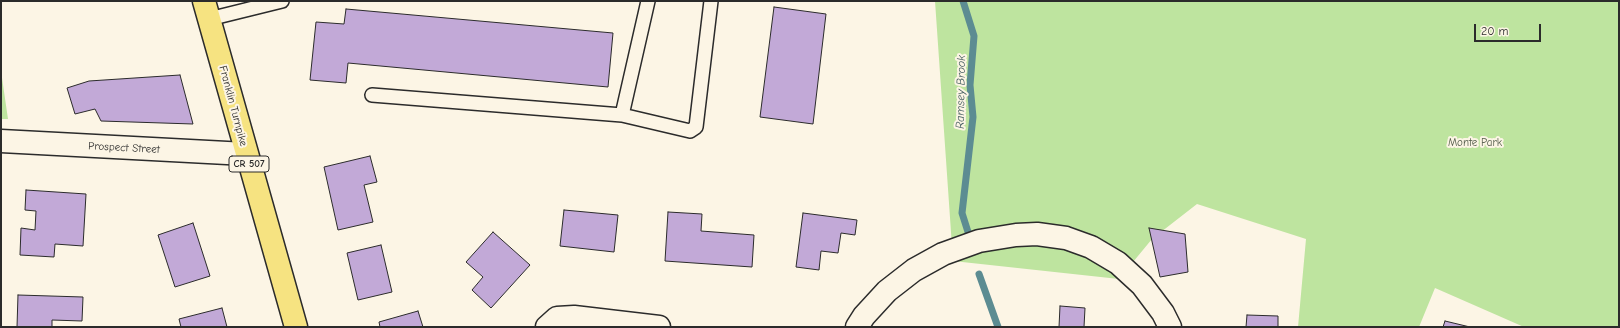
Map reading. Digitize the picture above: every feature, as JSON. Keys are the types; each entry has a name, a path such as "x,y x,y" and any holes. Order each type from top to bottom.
{"main road":[{"name":"Franklin Turnpike","path":"207,10 246,154 296,327"}],"street":[{"name":"Prospect Street","path":"1,141 246,154"},
{"path":"857,327 864,316 887,291 914,270 943,254 979,241 1016,235 1037,234 1066,238 1078,242 1091,247 1118,264 1142,285 1163,313 1170,327"},
{"path":"547,327 557,318 574,317 659,327"}],"lane":[{"path":"207,10 282,1"},
{"path":"622,115 648,1"},
{"path":"372,95 622,115 690,131 696,127 711,1"}],"green space":[{"name":"Monte Park","path":"935,1 1619,1 1619,327 1524,327 1435,288 1419,327 1298,327 1306,239 1197,204 1152,239 1119,279 953,261"},
{"path":"1,71 8,119 1,119"}],"building":[{"path":"774,7 826,14 813,124 760,117"},
{"path":"346,9 613,33 608,87 348,63 346,83 310,80 316,22 344,24"},
{"path":"180,75 193,124 101,121 95,109 75,114 67,88 89,81"},
{"path":"370,156 377,182 364,185 373,222 338,230 324,167"},
{"path":"26,190 86,194 83,246 55,244 54,257 20,255 21,228 35,230 36,211 25,210"},
{"path":"564,210 618,215 614,252 560,246"},
{"path":"668,212 702,214 701,231 754,235 752,267 665,261"},
{"path":"803,213 857,220 855,235 841,233 838,253 821,251 819,270 796,267"},
{"path":"193,223 210,276 175,287 158,235"},
{"path":"1149,228 1185,234 1188,272 1160,277"},
{"path":"493,232 530,265 491,308 472,290 483,277 466,262"},
{"path":"381,245 392,292 358,300 347,253"},
{"path":"18,295 83,297 82,321 52,320 52,327 17,327"},
{"path":"1060,306 1085,308 1084,327 1059,327"},
{"path":"222,308 227,327 181,327 179,319"},
{"path":"418,311 423,327 380,327 379,322"},
{"path":"1247,315 1278,316 1278,327 1246,327"},
{"path":"1445,321 1470,327 1443,327"}],"waterway":[{"name":"Ramsey Brook","path":"963,1 974,36 970,85 973,117 962,213 968,232"},
{"name":"Ramsey Brook","path":"979,274 998,327"}]}
